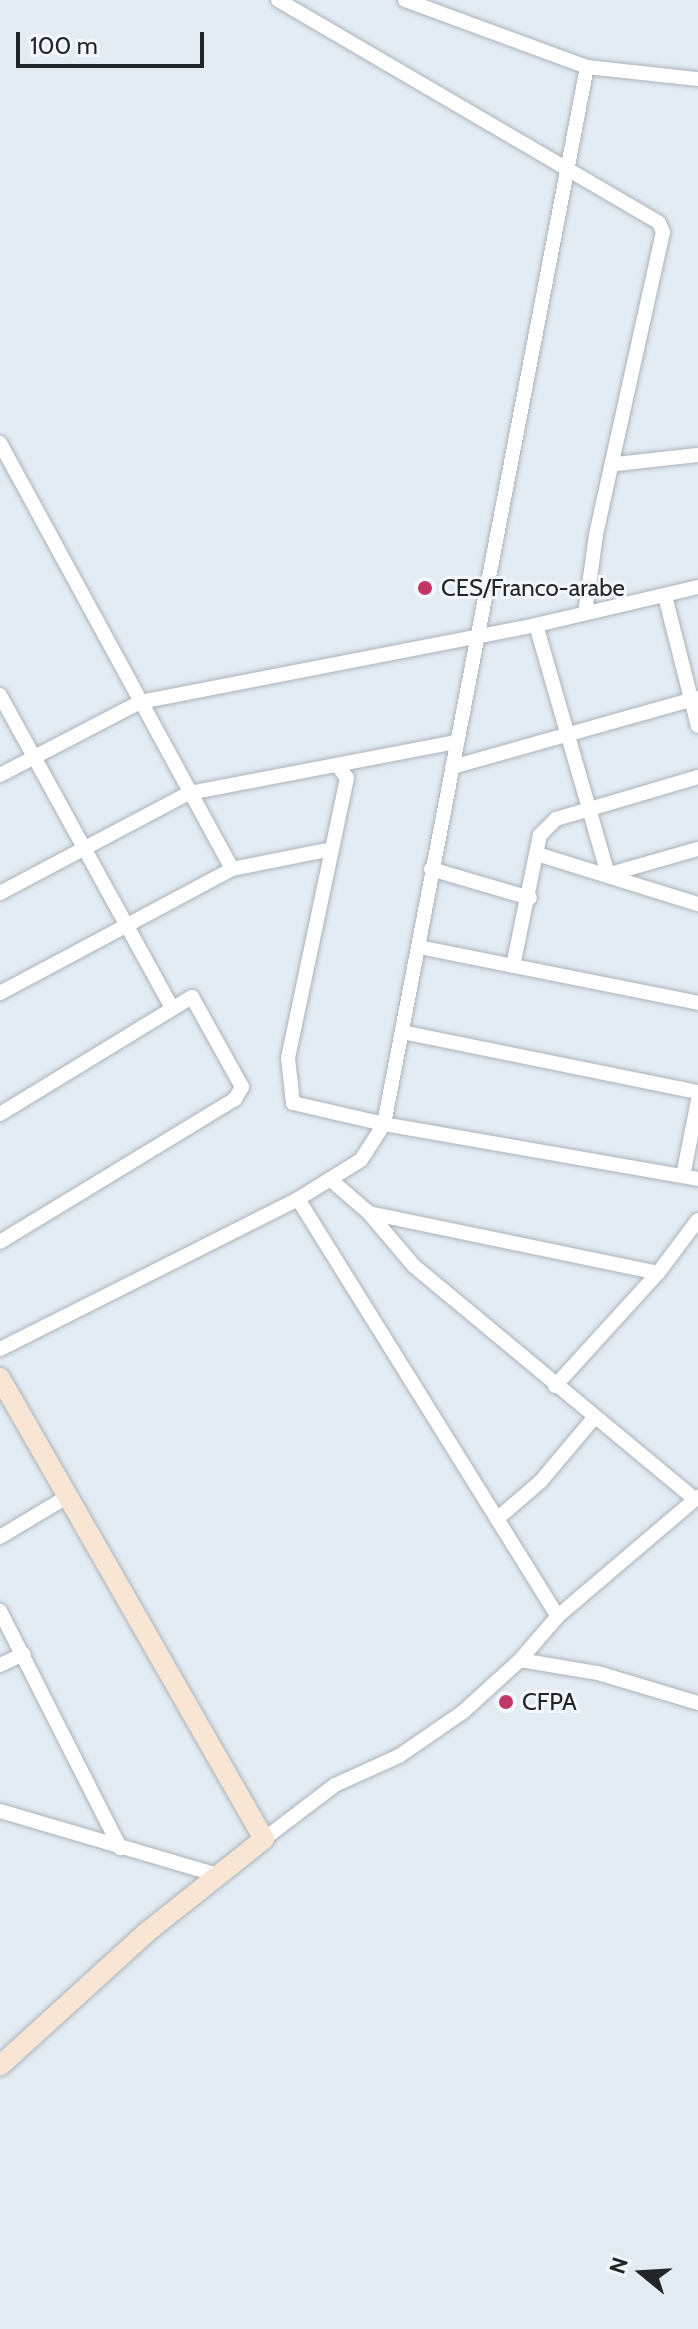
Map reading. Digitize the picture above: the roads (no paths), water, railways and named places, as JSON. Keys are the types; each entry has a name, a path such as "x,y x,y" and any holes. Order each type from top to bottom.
{"street":[{"path":"405,0 587,67 698,79"},
{"path":"288,2 659,223 663,232 616,464 596,535 585,613"},
{"path":"0,1349 331,1180 369,1152 384,1124 587,67"},
{"path":"0,443 6,469 232,869"},
{"path":"616,464 698,455"},
{"path":"0,775 140,702 536,625 698,587"},
{"path":"665,596 694,700 698,726"},
{"path":"536,625 608,875"},
{"path":"0,695 81,849 172,1008"},
{"path":"452,767 568,739 694,700"},
{"path":"0,893 189,793 456,742"},
{"path":"337,765 347,778 287,1076 293,1103 384,1124 691,1178 698,1100"},
{"path":"513,966 530,898 540,835 556,819 698,777"},
{"path":"0,993 232,869 332,849"},
{"path":"608,875 698,849"},
{"path":"537,854 698,904"},
{"path":"431,869 530,898"},
{"path":"419,947 698,1003"},
{"path":"0,1114 192,997 241,1083 241,1093 37,1224 0,1242"},
{"path":"402,1032 698,1092"},
{"path":"0,2066 218,1875 264,1839 335,1785 399,1756 463,1712 520,1660 558,1616 696,1498 593,1419 414,1266 369,1213 331,1180"},
{"path":"298,1199 558,1616"},
{"path":"369,1213 658,1273"},
{"path":"555,1386 658,1273 698,1220"},
{"path":"0,1378 65,1498 264,1839"},
{"path":"497,1519 541,1481 593,1419"},
{"path":"0,1537 65,1498"},
{"path":"0,1611 120,1848"},
{"path":"0,1665 24,1654"},
{"path":"520,1660 598,1673 698,1703"},
{"path":"0,1811 218,1875"}],"place":[{"name":"CES/Franco-arabe","path":"425,588"},
{"name":"CFPA","path":"506,1702"}]}
